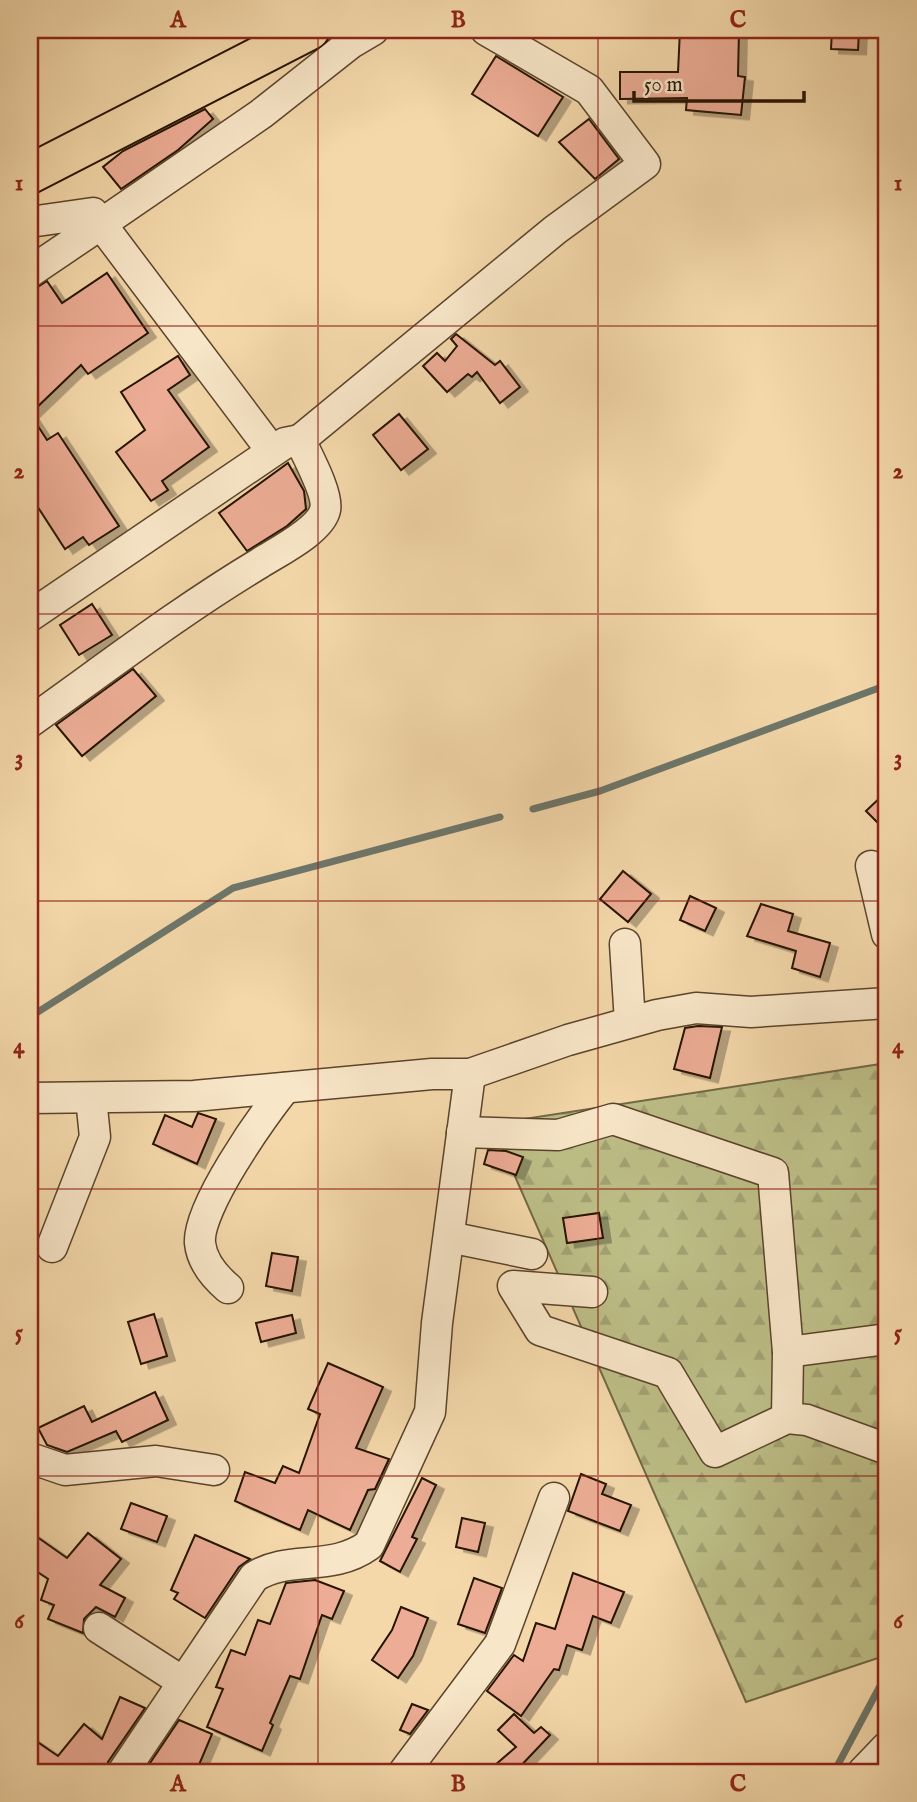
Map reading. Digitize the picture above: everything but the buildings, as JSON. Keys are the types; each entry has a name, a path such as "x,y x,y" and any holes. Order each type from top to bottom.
{"main road":[{"path":"30,174 310,30"}],"street":[{"path":"30,272 261,114 351,43 373,30"},
{"path":"30,616 272,451 292,439 300,440 555,230 645,164 589,90 485,30"},
{"path":"30,222 93,213 272,451"},
{"path":"30,722 239,576 299,539 318,522 325,512 326,500 300,440"},
{"path":"871,866 887,934"},
{"path":"625,944 630,1022"},
{"path":"30,1098 181,1096 432,1074 470,1074 630,1022 696,1008 751,1012 887,1003"},
{"path":"123,1772 254,1577 268,1568 336,1562 352,1557 369,1545 430,1412 470,1074"},
{"path":"228,1288 208,1266 200,1240 222,1183 268,1109 285,1088"},
{"path":"52,1247 95,1137 91,1098"},
{"path":"463,1132 558,1135 613,1119 774,1173 788,1352 787,1418"},
{"path":"449,1237 532,1254"},
{"path":"592,1292 513,1286 540,1330 667,1373 715,1452 787,1418 807,1420 887,1449"},
{"path":"788,1352 887,1339"},
{"path":"30,1458 65,1470 156,1461 214,1471"},
{"path":"404,1772 500,1644 554,1498"},
{"path":"99,1628 183,1682"},
{"path":"863,1772 887,1747"}],"green space":[{"path":"887,1063 887,1655 746,1702 492,1124"}],"waterway":[{"path":"533,809 600,791 887,685"},
{"path":"30,1017 233,888 500,817"},
{"path":"834,1772 887,1673"}]}
